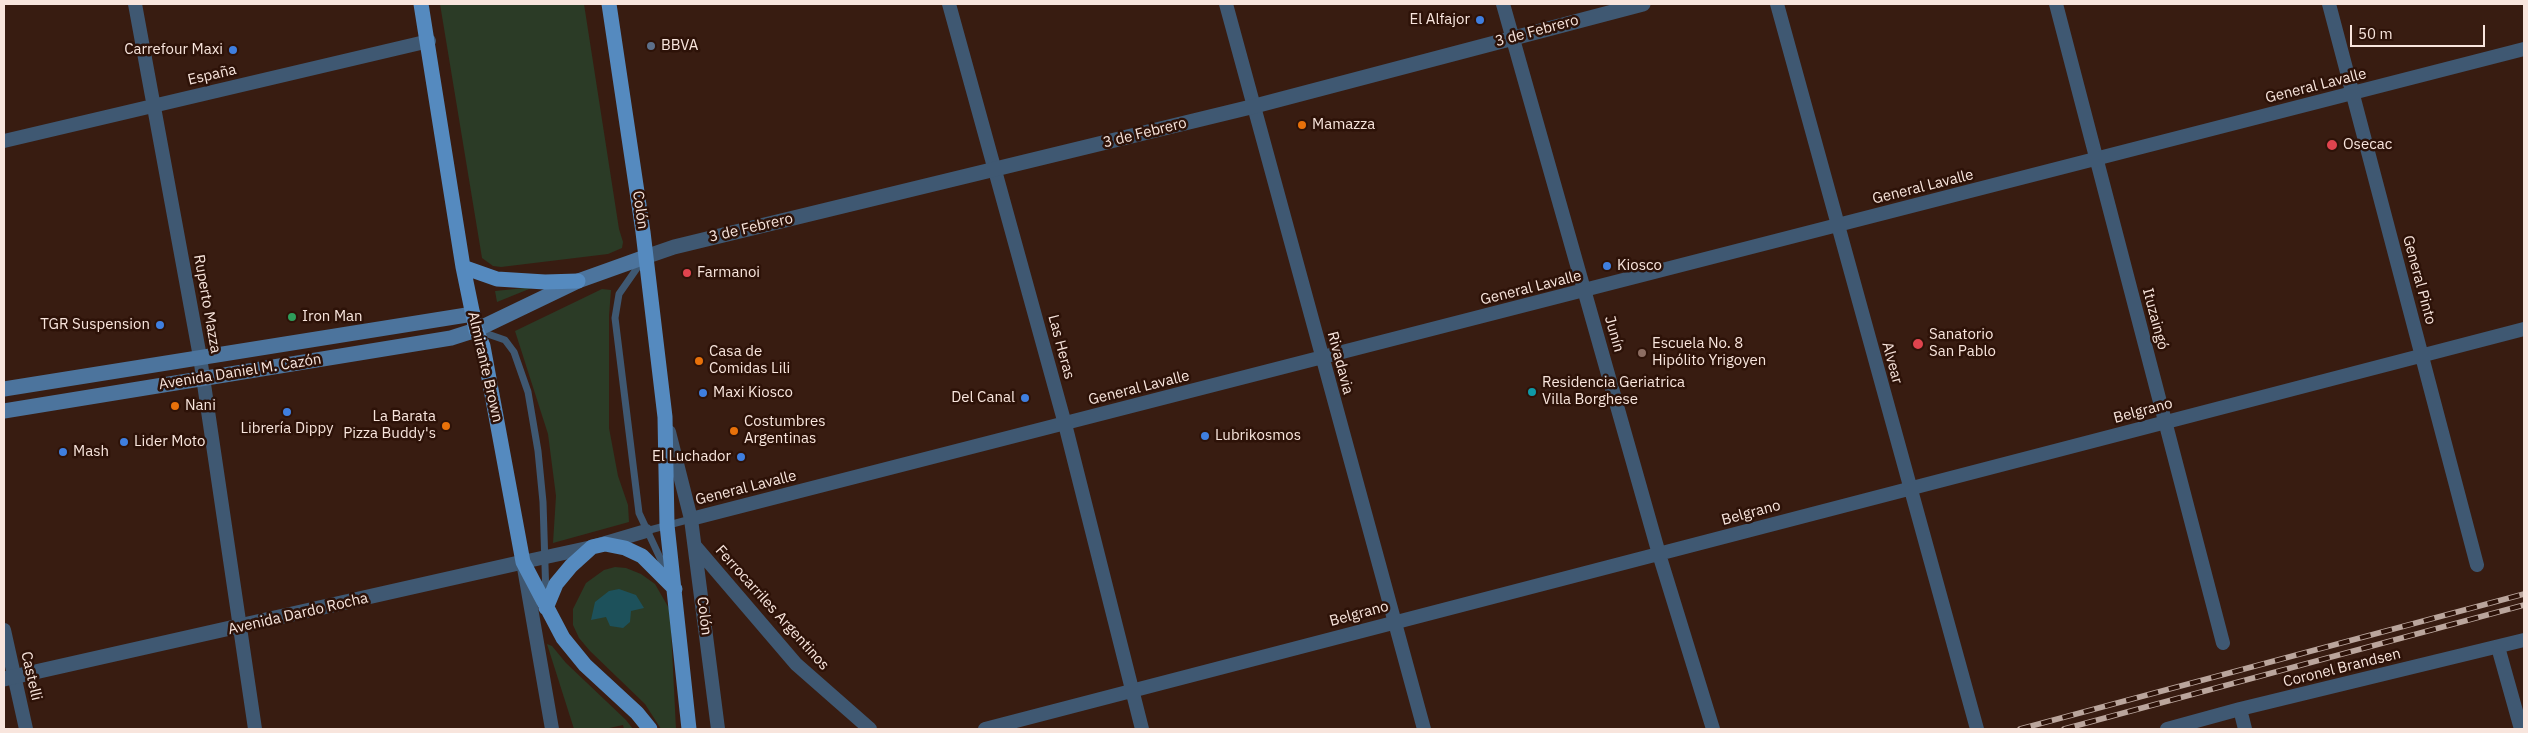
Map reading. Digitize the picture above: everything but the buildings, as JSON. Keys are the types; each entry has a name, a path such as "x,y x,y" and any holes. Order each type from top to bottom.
{"main road":[{"name":"Almirante Brown","path":"421,4 429,41 463,267 476,330 483,346 523,562"},
{"name":"Colón","path":"609,4 644,232 645,257 665,417 667,525 689,729"},
{"name":"Avenida Daniel M. Cazón","path":"4,411 451,338 476,330 578,281 645,257"},
{"path":"463,267 497,279 545,282 578,281"},
{"name":"Avenida Daniel M. Cazón","path":"4,389 473,314"},
{"path":"546,608 556,584 592,547 606,544 625,548 642,556 675,589"},
{"path":"523,562 563,638 585,665 637,713 650,729"}],"street":[{"name":"Ruperto Mazza","path":"135,4 200,357 255,729"},
{"name":"Las Heras","path":"949,4 1065,424 1142,729"},
{"name":"Rivadavia","path":"1226,4 1393,622 1424,729"},
{"name":"Junín","path":"1503,4 1659,554 1713,729"},
{"name":"3 de Febrero","path":"645,257 674,247 1255,106 1643,4"},
{"name":"Alvear","path":"1777,4 1977,729"},
{"name":"Ituzaingó","path":"2056,4 2223,643"},
{"name":"General Pinto","path":"2329,4 2477,565"},
{"name":"España","path":"4,141 429,41"},
{"name":"General Lavalle","path":"691,519 2524,50"},
{"name":"Belgrano","path":"985,729 2524,329"},
{"name":"Colón","path":"665,417 691,519 718,729"},
{"name":"Avenida Dardo Rocha","path":"9,678 241,627 544,556 592,547 646,531"},
{"name":"Ferrocarriles Argentinos","path":"695,546 796,664 870,729"},
{"name":"Almirante Brown","path":"523,562 552,729"},
{"path":"536,645 546,608"},
{"name":"Castelli","path":"4,630 9,678 26,729"},
{"name":"Coronel Brandsen","path":"2167,729 2240,709 2524,640"},
{"path":"2498,646 2521,729"},
{"path":"2240,709 2245,729"}],"lane":[{"path":"645,257 619,294 615,318 639,513 675,589"},
{"path":"476,330 506,340 514,352 528,392 538,451 543,502 546,608"},
{"path":"646,531 691,519"}],"green space":[{"path":"440,4 584,4 619,229 623,242 622,248 608,254 501,267 493,266 482,258"},
{"path":"534,287 497,302 495,291"},
{"path":"602,289 611,290 609,316 609,428 618,476 628,505 629,522 553,543 556,496 548,434 515,331"},
{"path":"615,567 626,568 641,574 655,584 670,610 676,729 661,729 645,704 590,651 579,638 573,625 573,609 586,583 604,570"},
{"path":"547,644 552,646 566,663 633,729 624,729 623,725 605,729 574,729"}],"water":[{"path":"619,589 636,595 644,608 631,611 630,622 623,628 610,626 606,617 591,620 595,602 609,591"}],"railway":[{"path":"2020,729 2524,594"},
{"path":"2064,729 2524,605"}],"place":[{"name":"El Alfajor","path":"1480,20"},
{"name":"BBVA","path":"651,46"},
{"name":"Carrefour Maxi","path":"233,50"},
{"name":"Mamazza","path":"1302,125"},
{"name":"Osecac","path":"2332,145"},
{"name":"Kiosco","path":"1607,266"},
{"name":"Farmanoi","path":"687,273"},
{"name":"Iron Man","path":"292,317"},
{"name":"TGR Suspension","path":"160,325"},
{"name":"Sanatorio San Pablo","path":"1918,344"},
{"name":"Escuela No. 8 Hipólito Yrigoyen","path":"1642,353"},
{"name":"Casa de Comidas Lili","path":"699,361"},
{"name":"Residencia Geriatrica Villa Borghese","path":"1532,392"},
{"name":"Maxi Kiosco","path":"703,393"},
{"name":"Del Canal","path":"1025,398"},
{"name":"Nani","path":"175,406"},
{"name":"Librería Dippy","path":"287,412"},
{"name":"La Barata Pizza Buddy's","path":"446,426"},
{"name":"Costumbres Argentinas","path":"734,431"},
{"name":"Lubrikosmos","path":"1205,436"},
{"name":"Lider Moto","path":"124,442"},
{"name":"Mash","path":"63,452"},
{"name":"El Luchador","path":"741,457"}]}
